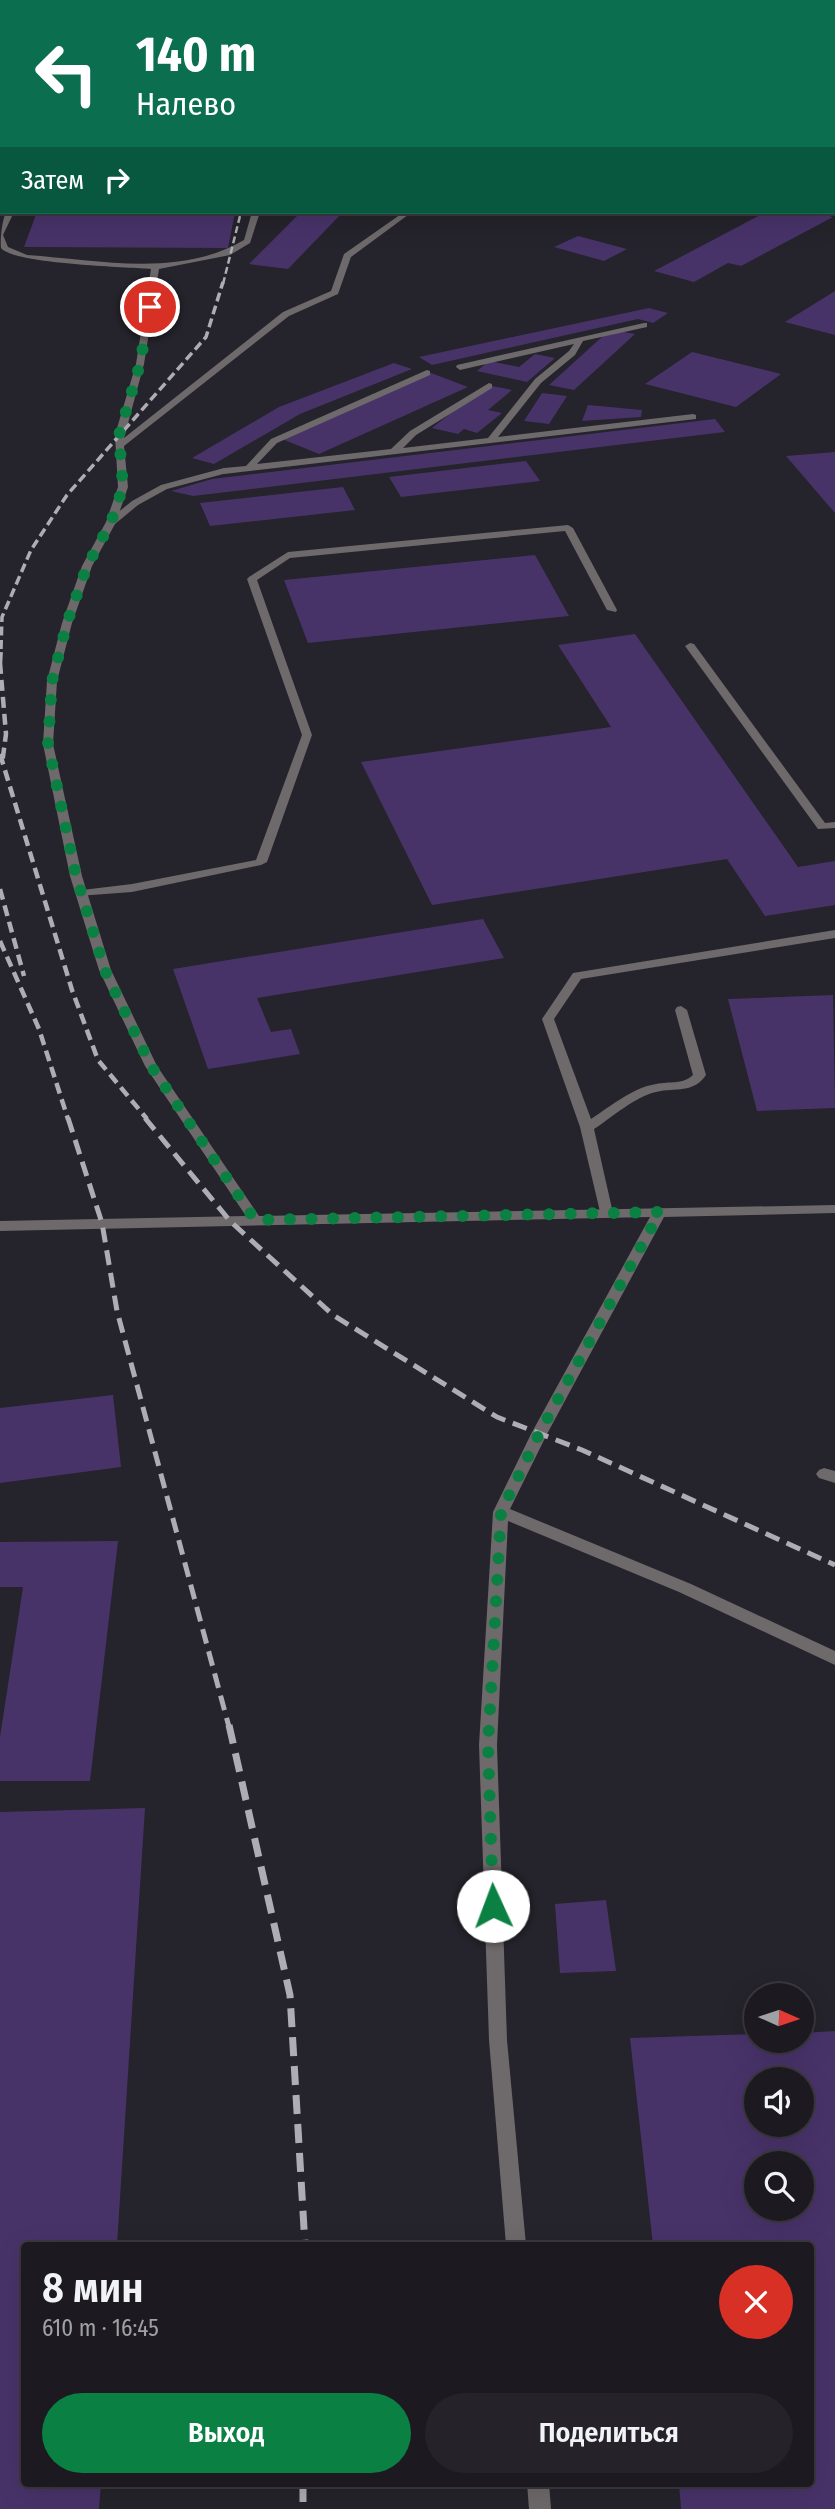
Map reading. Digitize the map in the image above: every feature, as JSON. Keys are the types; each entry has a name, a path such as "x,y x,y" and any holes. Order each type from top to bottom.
{"street":[{"path":"9,214 0,235 5,248 26,257 155,267 234,249 247,241 255,214"},
{"path":"120,444 286,314 335,292 347,256 405,214"},
{"path":"155,267 140,364 125,408 120,444 123,487 111,522 87,566 52,681 48,744 82,894 105,971 151,1066 255,1220"},
{"path":"460,367 644,325"},
{"path":"492,439 538,381 572,353 580,340"},
{"path":"250,468 274,441 427,373"},
{"path":"393,452 414,433 489,386"},
{"path":"111,522 135,503 164,487 224,471 694,417"},
{"path":"82,894 132,888 261,862 307,735 252,579 288,555 568,528 612,610"},
{"path":"690,646 822,827 835,825"},
{"path":"606,1213 587,1126 548,1018 577,976 835,934"},
{"path":"587,1126 653,1088 689,1085 696,1081 699,1075 681,1010"},
{"path":"0,1226 835,1209"},
{"path":"516,2242 498,2040 488,1745 501,1512 539,1434 660,1212"},
{"path":"501,1512 685,1588 835,1658"},
{"path":"538,2487 540,2509"}],"building":[{"path":"36,214 235,214 228,248 24,247"},
{"path":"299,214 341,214 288,269 249,264"},
{"path":"762,214 821,214 833,217 741,266 728,263 694,282 654,271"},
{"path":"578,236 627,249 604,261 554,247"},
{"path":"835,291 835,335 785,322"},
{"path":"649,308 668,313 653,323 638,319 432,365 419,357"},
{"path":"619,331 635,334 574,390 549,385 603,336"},
{"path":"692,352 781,374 736,407 645,384"},
{"path":"535,354 555,358 527,382 477,371 489,361 519,367"},
{"path":"394,363 412,369 300,414 214,464 192,458 279,407"},
{"path":"431,373 468,387 319,454 282,439"},
{"path":"487,385 512,390 488,410 502,413 477,433 464,429 458,434 432,428"},
{"path":"542,393 567,396 549,424 524,421"},
{"path":"588,405 642,410 641,417 582,421"},
{"path":"715,419 725,432 193,496 171,491 212,479"},
{"path":"835,452 835,513 786,456"},
{"path":"526,461 540,481 401,497 389,477"},
{"path":"343,487 355,510 210,526 200,503"},
{"path":"535,555 569,616 308,643 284,580"},
{"path":"635,634 798,867 835,861 835,905 765,916 727,859 432,905 361,762 611,727 558,645"},
{"path":"483,919 504,958 257,998 271,1032 291,1029 300,1054 208,1069 173,969"},
{"path":"833,995 835,1108 757,1111 728,999"},
{"path":"113,1395 121,1467 0,1483 0,1408"},
{"path":"118,1541 90,1781 0,1781 0,1737 23,1587 0,1587 0,1542"},
{"path":"145,1808 117,2242 21,2242 21,2487 101,2487 99,2509 0,2509 0,1812"},
{"path":"606,1900 616,1971 560,1973 555,1904"},
{"path":"835,2031 835,2509 681,2509 679,2487 814,2487 814,2242 653,2242 630,2038 744,2034 744,2053 814,2053 814,2032"}],"railway":[{"path":"223,284 240,214"},
{"path":"1,649 2,617 31,550 67,495 206,337 223,282"},
{"path":"1,647 6,734 2,762"},
{"path":"0,754 2,762"},
{"path":"2,762 72,990 98,1060 147,1119"},
{"path":"0,889 24,976"},
{"path":"0,941 39,1029 68,1119"},
{"path":"68,1118 102,1223 117,1311 229,1727"},
{"path":"145,1118 230,1221 333,1315 497,1417 582,1450 835,1565"},
{"path":"229,1725 290,1995 305,2242"},
{"path":"303,2487 303,2509"}],"route":[{"path":"150,307 140,364 119,435 123,487 111,522 87,566 67,623 52,681 48,744 76,876 105,971 151,1066 255,1220 660,1212 539,1434 501,1512 488,1745 493,1906"}]}
